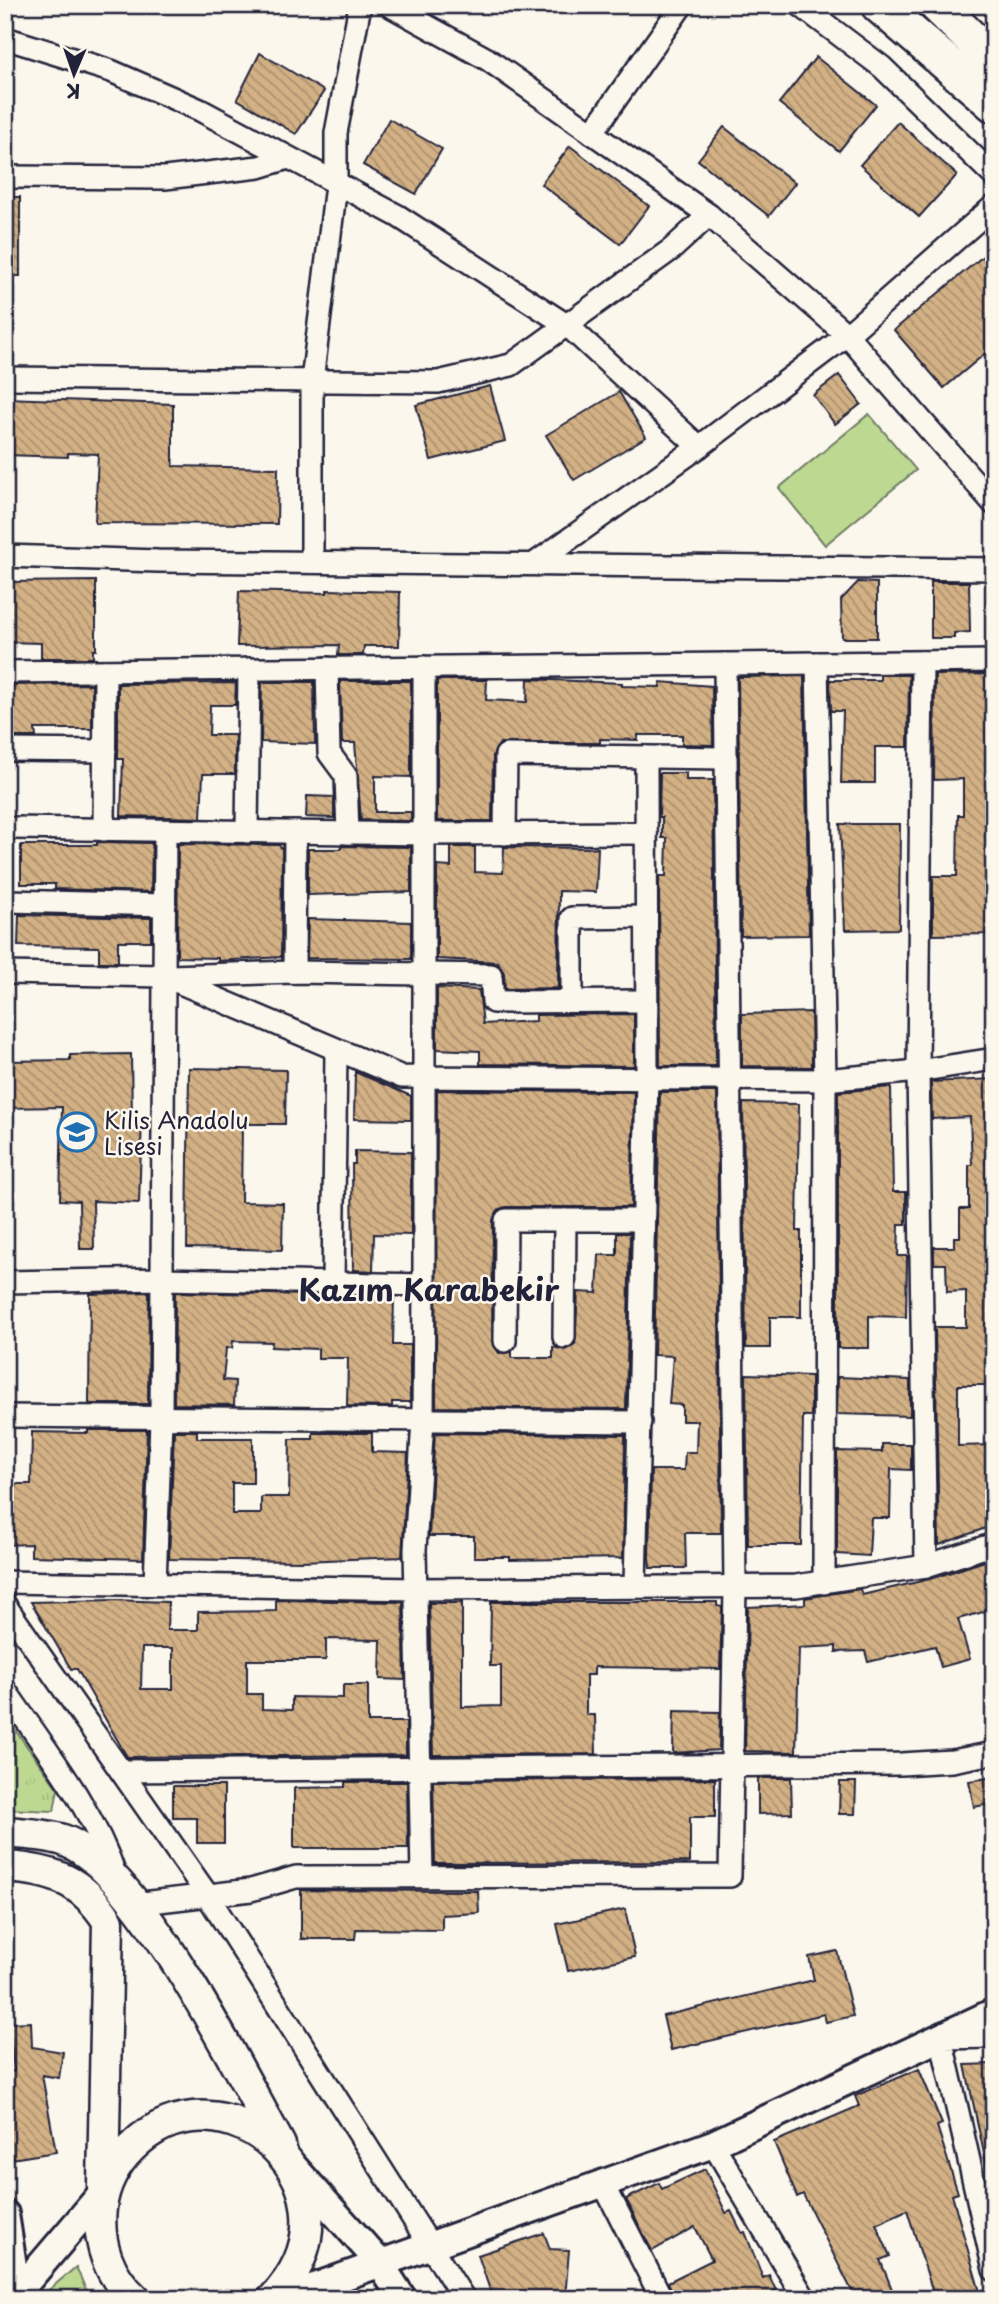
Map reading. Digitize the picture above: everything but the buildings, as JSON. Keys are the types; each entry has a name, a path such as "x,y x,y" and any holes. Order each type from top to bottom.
{"highway":[{"path":"879,5 994,104"},
{"path":"937,5 994,61"}],"main road":[{"path":"5,1832 65,1840 142,1902 291,2163 305,2195 309,2225 303,2255 289,2282 273,2299"},
{"path":"5,1867 35,1869 84,1890 108,1922 103,2192 99,2225 106,2258 123,2288 135,2299"},
{"path":"103,2192 118,2161 141,2137 172,2122 205,2117 238,2123 268,2139 291,2163"}],"street":[{"path":"312,562 312,381 336,185 336,133 360,5"},
{"path":"389,5 487,59 709,215 847,335 994,505"},
{"path":"592,133 682,5"},
{"path":"800,5 882,67 994,176"},
{"path":"5,38 110,71 200,110 398,216 568,326 699,447"},
{"path":"5,177 165,178 259,167 288,159"},
{"path":"534,564 699,447 847,335 994,206"},
{"path":"5,378 438,382 472,376 511,365 673,248 709,215"},
{"path":"5,556 994,569"},
{"path":"5,672 994,661"},
{"path":"922,662 918,1071 926,1566"},
{"path":"817,663 825,1080 824,1583"},
{"path":"142,1902 251,1890 296,1877 730,1876 735,1586 725,664"},
{"path":"422,1875 416,1589 423,1420 426,1076 424,667"},
{"path":"327,668 329,753 346,776 348,832"},
{"path":"247,832 248,669"},
{"path":"104,830 105,671"},
{"path":"5,750 105,751"},
{"path":"505,834 506,755 724,758"},
{"path":"635,1586 647,1078 646,757"},
{"path":"13,828 426,834 646,833"},
{"path":"155,1584 163,1279 165,831"},
{"path":"294,972 295,832"},
{"path":"8,901 164,905"},
{"path":"572,1000 572,918 646,917"},
{"path":"5,973 164,976 294,972 491,975 493,1002 646,1001"},
{"path":"164,976 402,1077 825,1080 918,1071 994,1059"},
{"path":"333,1283 336,1051"},
{"path":"505,1341 506,1220 642,1220"},
{"path":"564,1337 565,1220"},
{"path":"5,1282 163,1279 424,1285"},
{"path":"5,1416 640,1422"},
{"path":"5,1582 416,1589 824,1583 926,1566 994,1544"},
{"path":"5,1605 121,1771 464,2299"},
{"path":"5,1690 89,1814 106,1847 117,1880"},
{"path":"121,1771 901,1764 952,1761 994,1754"},
{"path":"281,2299 602,2181 713,2144 994,2012"},
{"path":"941,2038 994,2037"},
{"path":"941,2038 994,2270"},
{"path":"713,2144 805,2299"},
{"path":"291,2163 379,2262 403,2299"},
{"path":"602,2181 662,2299"},
{"path":"14,2296 103,2192"},
{"path":"6,2225 14,2296"}],"green space":[{"path":"869,414 916,470 825,545 779,488"},
{"path":"5,1716 58,1789 54,1811 5,1809"},
{"path":"76,2267 90,2299 38,2299"}],"place":[{"name":"Kilis Anadolu Lisesi","path":"77,1132"}],"district":[{"name":"Kazım Karabekir","path":"429,1288"}]}
